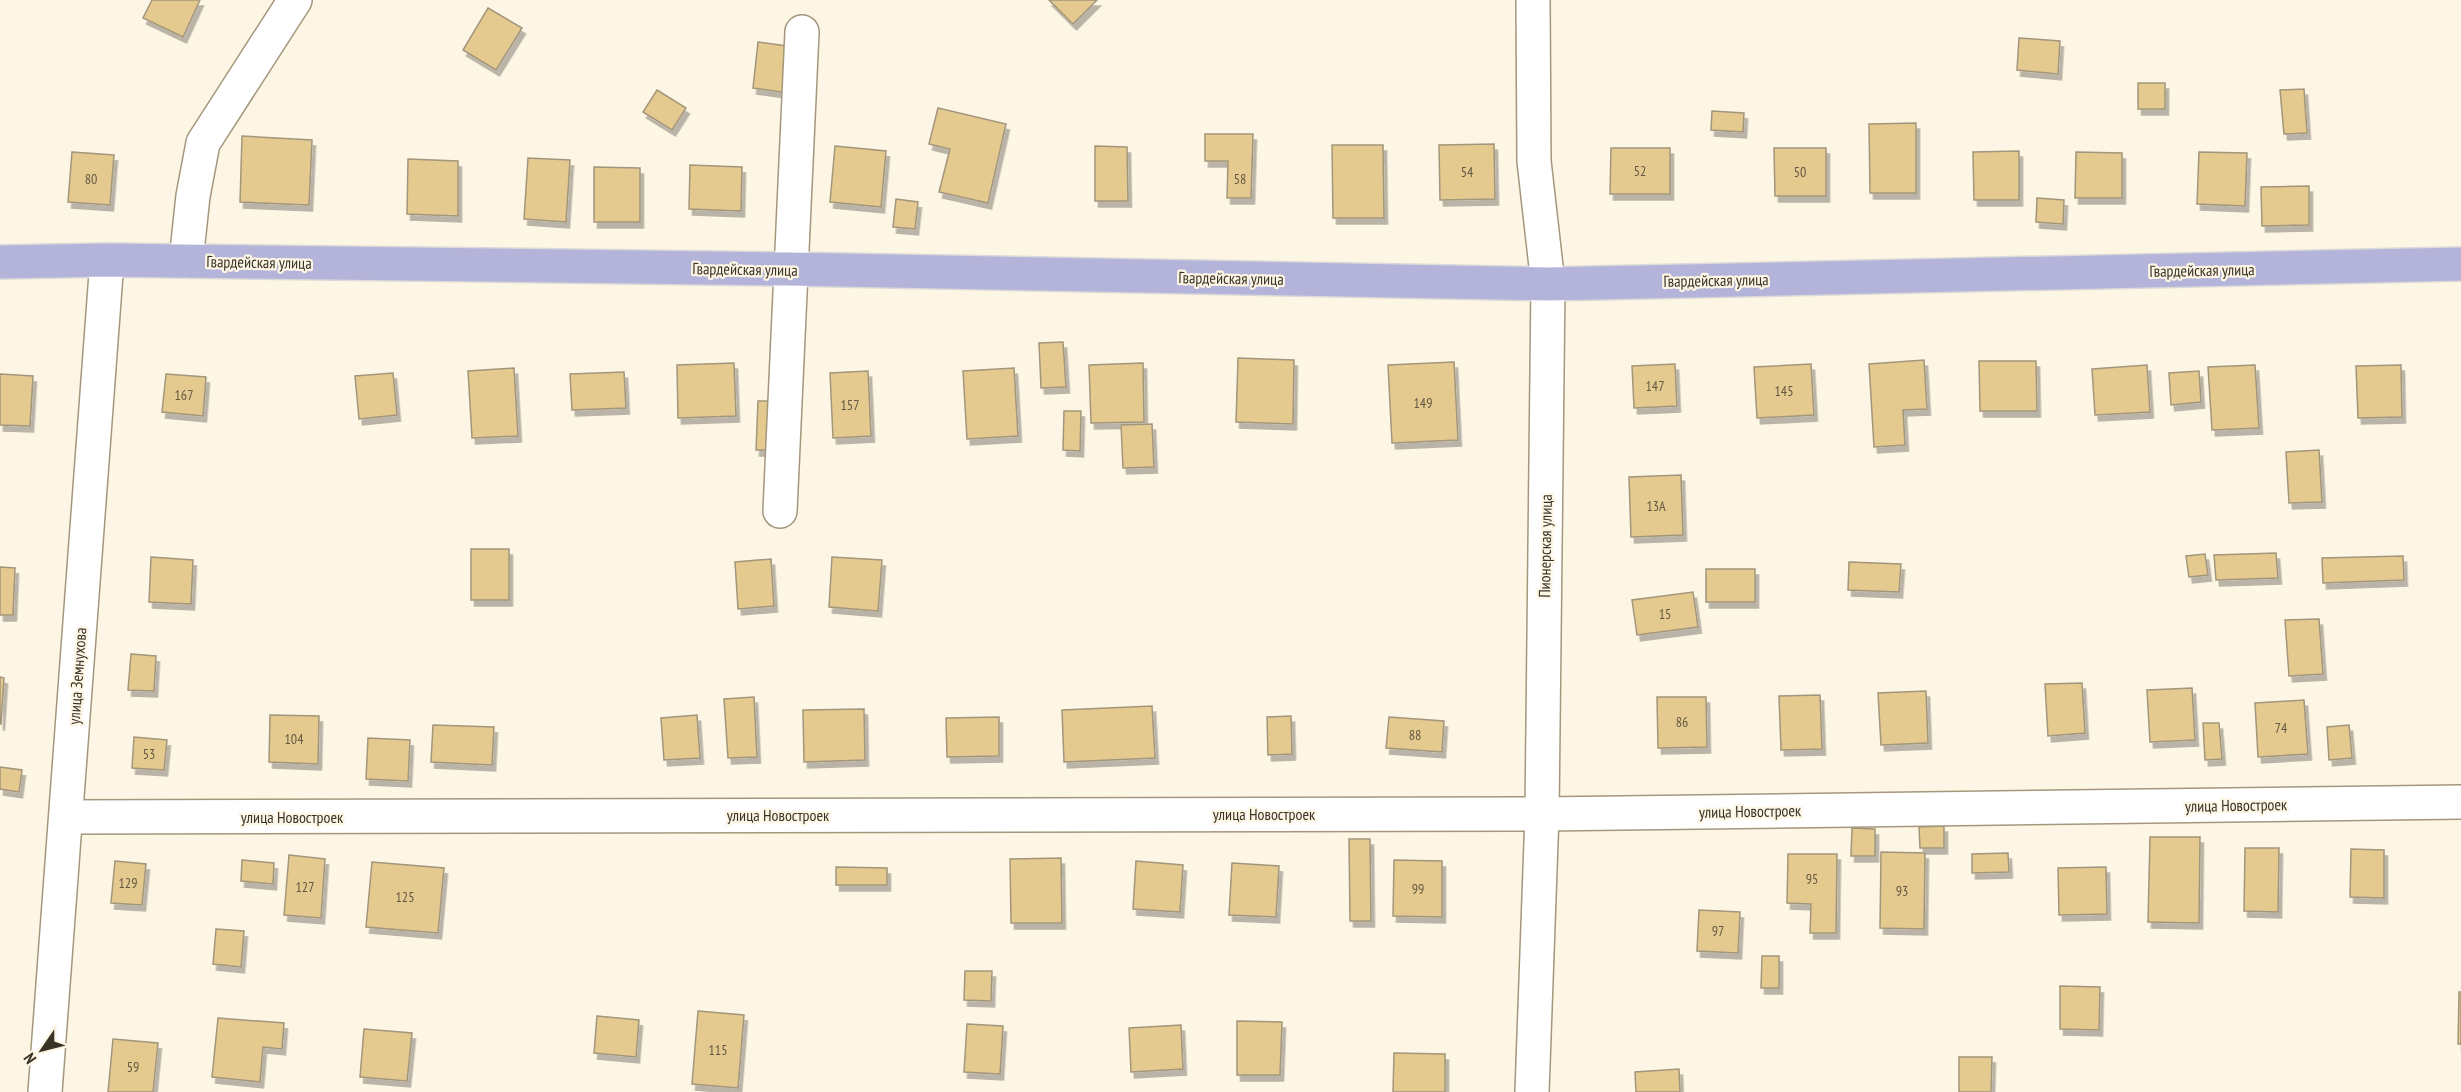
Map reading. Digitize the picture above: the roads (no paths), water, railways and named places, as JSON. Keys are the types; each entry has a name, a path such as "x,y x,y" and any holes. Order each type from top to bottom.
{"main road":[{"name":"Гвардейская улица","path":"0,262 107,260 790,269 1548,284 2461,264"}],"street":[{"path":"186,261 193,196 203,143 295,0"},
{"name":"Пионерская улица","path":"1532,1092 1542,814 1548,284 1534,161 1533,0"},
{"path":"780,511 802,32"},
{"name":"улица Земнухова","path":"45,1092 107,260"},
{"name":"улица Новостроек","path":"66,817 1542,814 2461,802"}]}
